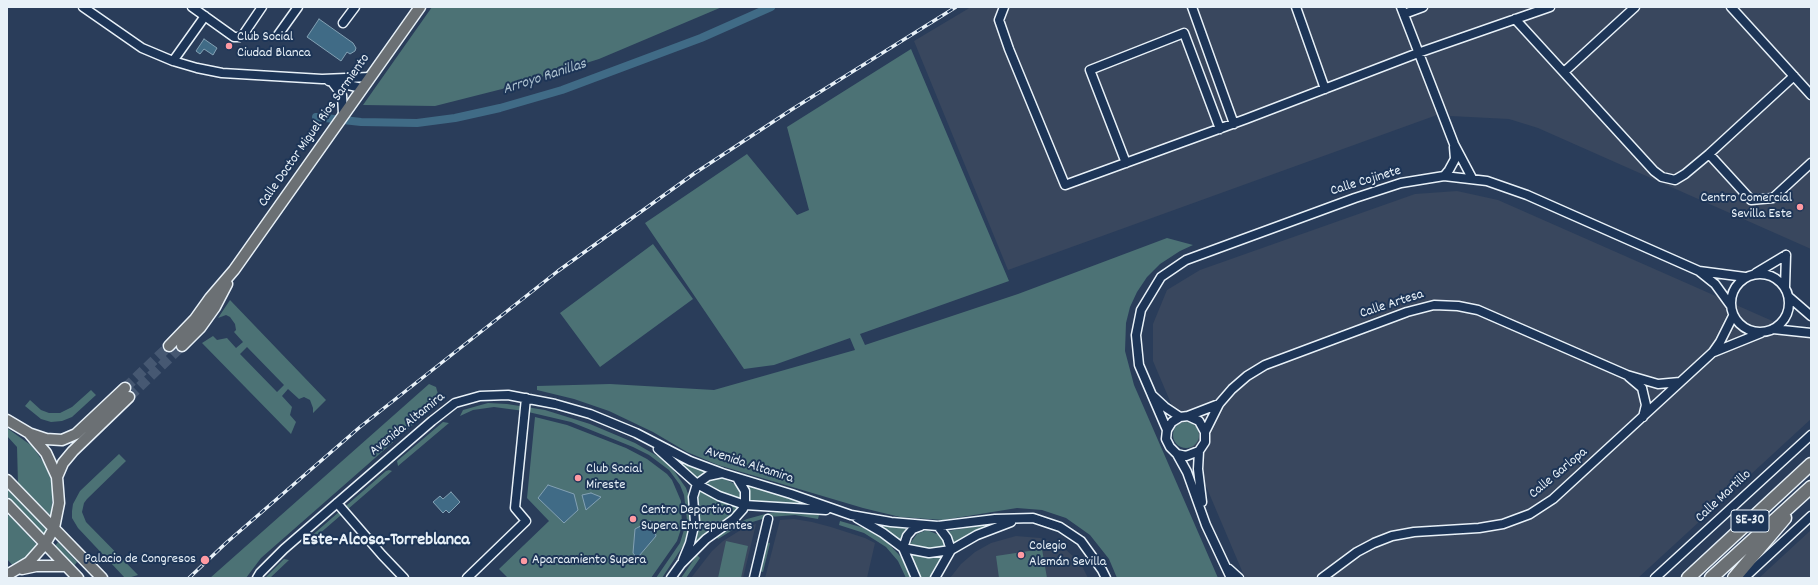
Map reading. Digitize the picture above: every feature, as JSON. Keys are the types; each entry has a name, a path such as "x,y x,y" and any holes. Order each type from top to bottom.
{"highway":[{"name":"SE-30","path":"1688,578 1811,464"},
{"name":"SE-30","path":"1711,578 1811,487"},
{"path":"1734,578 1776,530 1801,496"}],"main road":[{"name":"Calle Doctor Miguel Rios Sarmiento","path":"169,346 195,318 234,270 420,7"},
{"name":"Calle Doctor Miguel Rios Sarmiento","path":"182,346 200,328 215,307 234,270"},
{"path":"7,420 29,433 46,439 62,440 76,434 127,393 73,451 63,464 57,478"},
{"path":"20,569 38,554 45,544 54,528 59,503 57,478 46,453 29,433"},
{"path":"7,480 102,578"},
{"path":"7,504 78,578"},
{"path":"7,575 20,569 36,566 66,566"}],"street":[{"path":"83,7 142,48 173,61 222,73 322,79 370,77"},
{"path":"192,7 234,37 243,35 262,7"},
{"path":"278,35 298,7"},
{"path":"343,23 355,7"},
{"path":"1004,7 999,20 1006,42 1066,185 1234,124 1418,53 1550,7"},
{"path":"1192,7 1234,124"},
{"path":"1296,7 1325,89"},
{"path":"1423,7 1403,11 1454,144 1472,178"},
{"path":"1564,72 1635,7"},
{"path":"1731,7 1811,94"},
{"path":"173,61 205,16"},
{"path":"1515,19 1654,171 1662,177 1675,180 1685,174 1708,154 1794,76"},
{"path":"1126,163 1090,70 1184,33 1220,129"},
{"path":"352,77 362,88"},
{"path":"322,79 362,88"},
{"path":"332,82 342,95 343,114"},
{"path":"1444,176 1455,159 1454,144"},
{"path":"1708,154 1751,200 1773,198 1811,163"},
{"name":"Calle Cojinete","path":"1167,430 1139,365 1136,335 1140,310 1161,277 1186,260 1355,198 1401,183 1444,176 1472,178 1487,181 1527,195 1699,271 1715,284 1730,306"},
{"path":"1755,274 1768,275 1778,279 1785,287 1789,297 1789,307 1786,317 1782,323 1774,329 1764,332 1754,332 1744,328 1733,316 1730,306 1732,292 1737,283 1745,277 1755,274 1786,255 1785,287"},
{"name":"Calle Cojinete","path":"1699,271 1745,277"},
{"path":"1789,297 1811,316"},
{"name":"Calle Artesa","path":"1205,432 1219,404 1232,389 1247,376 1265,365 1407,312 1434,305 1458,306 1478,310 1627,375 1658,384 1680,382"},
{"name":"Calle Garlopa","path":"1322,578 1343,562 1374,543 1392,536 1414,532 1479,528 1503,524 1530,514 1553,500 1713,352 1720,342 1733,316"},
{"path":"1774,329 1811,333"},
{"name":"Calle Garlopa","path":"1713,352 1764,332"},
{"name":"Calle Artesa","path":"1627,375 1642,388 1646,405 1642,418"},
{"name":"Calle Cojinete","path":"1150,393 1165,406 1184,416"},
{"name":"Avenida Altamira","path":"257,578 260,573 284,549 432,420 455,402 480,396 508,396 526,398 555,404 590,414 636,434 690,461 722,473 791,494 833,510 851,515 922,526 938,526 995,519 1034,518 1060,527 1081,541 1106,578"},
{"path":"467,578 526,521 515,508 526,398"},
{"name":"Calle Artesa","path":"1184,416 1219,404"},
{"path":"1206,525 1198,469 1199,451 1204,442 1205,432 1199,421 1184,416 1172,422 1167,430 1166,439 1170,447 1177,454 1187,472 1206,525 1231,578"},
{"name":"Avenida Altamira","path":"636,434 666,455 697,484 718,496 745,505 771,508 833,510"},
{"name":"Calle Martillo","path":"1655,578 1811,435"},
{"path":"1177,454 1186,456 1199,451"},
{"path":"681,564 690,543 695,522 693,497 697,484 708,476 722,473"},
{"path":"671,578 681,564 706,539 734,519 745,505 745,491 737,478"},
{"path":"337,503 404,578"},
{"name":"Avenida Altamira","path":"851,515 883,533 903,548 929,553 952,550 977,535 1019,519"},
{"path":"1744,578 1811,516"},
{"path":"754,578 768,519"},
{"path":"916,578 903,548 907,536 913,529 922,526"},
{"path":"935,578 952,550 947,538 938,526"},
{"name":"Calle Garlopa","path":"1330,578 1343,562"},
{"path":"1224,564 1239,578"}],"shaded area":[{"path":"971,7 1811,7 1811,249 1538,128 1509,119 1450,116 1448,111 1008,270 914,41"},
{"path":"319,19 353,43 356,48 355,51 350,54 347,52 341,61 307,37"},
{"path":"204,39 217,48 213,55 204,49 200,54 196,51"},
{"path":"1457,191 1498,200 1811,338 1811,419 1638,578 1245,578 1153,361 1153,324 1167,290 1200,270 1415,194"},
{"path":"548,485 574,494 578,510 564,523 538,498"},
{"path":"451,492 460,502 449,513 446,510 443,513 433,502 440,496 443,499"},
{"path":"591,493 601,497 586,510 582,495"},
{"path":"794,519 831,527 865,538 875,543 867,578 765,578 780,520"},
{"path":"650,521 653,523 656,536 639,556 636,557 633,553 635,529"},
{"path":"756,524 743,578 691,578 712,551 723,541 744,528"},
{"path":"1811,530 1811,578 1759,578"},
{"name":"Colegio Alemán Sevilla","path":"1016,536 1040,538 1053,542 1064,548 1083,568 1088,578 950,578 961,564 975,552 991,543"}],"green space":[{"path":"432,7 722,7 599,59 506,88 435,106 363,105"},
{"path":"911,49 1009,281 860,334 865,345 1018,294 1167,238 1193,245 1180,251 1160,264 1147,277 1137,292 1130,307 1126,323 1125,351 1134,385 1218,578 1117,578 1109,559 1090,535 1066,518 1042,510 1017,508 943,520 900,517 863,508 718,465 687,452 653,432 609,411 574,399 537,390 537,386 610,384 714,390 855,350 850,338 774,365 744,369 645,223 747,154 797,215 809,210 787,127"},
{"path":"653,244 693,299 600,367 560,313"},
{"path":"230,300 326,400 313,413 310,400 304,397 299,399 288,389 282,396 292,407 290,415 296,422 291,434 202,343 213,336 217,340 227,338 236,348 243,342 234,332 236,330 235,324 230,317 226,315 218,318","holes":["247,347 284,385 277,392 240,354"]},
{"path":"429,384 436,387 440,401 261,558 246,578 210,578"},
{"path":"91,390 96,395 72,417 62,421 51,422 41,419 25,406 30,400 41,410 49,413 60,413 72,407"},
{"path":"488,403 507,404 545,410 590,424 635,443 659,457 672,468 686,488 689,497 691,518 687,538 662,578 656,578 680,543 687,520 684,495 680,485 669,470 649,455 633,447 571,422 524,411 494,407 473,410 460,416 463,410"},
{"path":"535,417 567,425 626,448 647,459 667,474 672,480 681,501 682,526 677,541 651,578 508,578 499,569 549,521 527,498"},
{"path":"443,422 449,423 398,466 397,461"},
{"path":"1186,422 1195,426 1199,435 1195,444 1186,448 1177,444 1173,435 1177,426"},
{"path":"7,428 32,446 44,463 52,482 53,492 51,516 18,483 17,447 7,436"},
{"path":"119,454 126,461 87,499 84,503 82,512 86,522 138,575 128,578 125,578 78,528 72,518 73,504 80,491"},
{"path":"677,458 705,471 705,473 697,479 676,460"},
{"path":"389,470 392,471 311,541 309,538"},
{"path":"722,478 733,483 738,488 741,498 729,496 705,484 708,480"},
{"path":"747,485 802,502 802,504 749,502"},
{"path":"7,489 46,529 44,535 7,496"},
{"path":"700,491 724,503 738,507 733,515 714,527 695,545 693,544 699,523 698,498"},
{"path":"787,511 819,515 818,519 795,515 769,517 739,526 718,539 716,536 747,519 769,513"},
{"path":"9,515 38,546 20,563 13,566 7,559 7,517"},
{"path":"840,521 864,528 885,540 901,557 911,578 906,578 898,561 886,547 864,533 839,525"},
{"path":"878,524 908,530 901,541 878,526"},
{"path":"986,525 955,544 948,531"},
{"path":"927,530 939,535 943,539 946,547 931,549 909,545 917,534"},
{"path":"726,541 748,546 741,578 718,578"},
{"path":"58,542 77,562 74,566 55,546"},
{"path":"766,542 770,543 763,572 759,571"},
{"path":"1042,549 1047,578 999,578 996,556"},
{"path":"909,554 926,557 945,556 931,578 919,578"},
{"path":"697,555 700,558 686,578 681,578"},
{"path":"284,559 289,560 270,578 265,578"}],"waterway":[{"name":"Arroyo Ranillas","path":"316,117 361,122 417,123 455,118 500,108 562,90 701,38 771,7"}],"tunnel":[{"path":"125,388 169,346"},
{"path":"129,397 182,346"}],"railway":[{"path":"189,578 226,543 360,427 558,271 695,173 791,110 956,7"}],"place":[{"name":"Club Social Ciudad Blanca","path":"229,46"},
{"name":"Centro Comercial Sevilla Este","path":"1800,207"},
{"name":"Club Social Mireste","path":"578,478"},
{"name":"Centro Deportivo Supera Entrepuentes","path":"633,519"},
{"name":"Colegio Alemán Sevilla","path":"1021,555"},
{"name":"Palacio de Congresos","path":"205,560"},
{"name":"Aparcamiento Supera","path":"524,561"}],"district":[{"name":"Este-Alcosa-Torreblanca","path":"386,542"}]}
